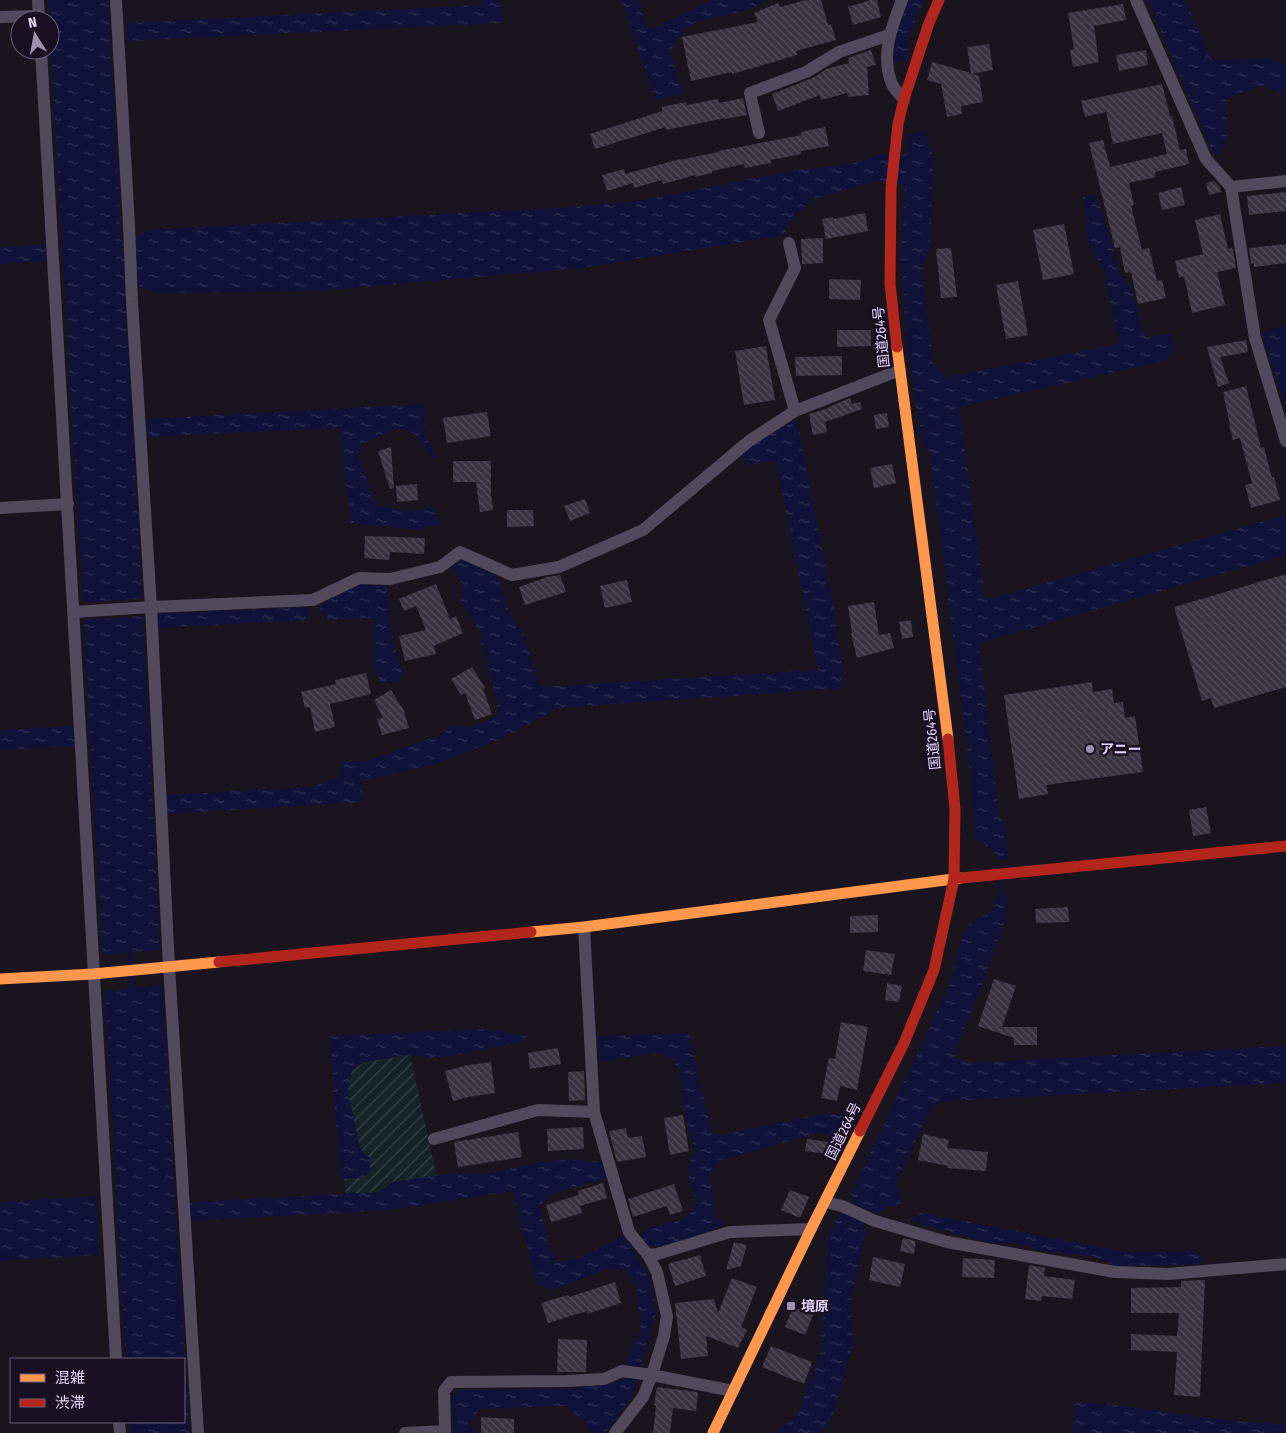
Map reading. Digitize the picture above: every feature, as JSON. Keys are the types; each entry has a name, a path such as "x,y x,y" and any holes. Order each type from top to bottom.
{"main road":[{"name":"国道264号","path":"713,1433 811,1229 904,1043 934,970 954,879 955,809 946,724 890,284 891,188 898,124 904,99 929,23 939,0"},
{"path":"0,979 93,974 584,927 954,879 1286,846"}],"street":[{"path":"116,0 151,607 169,966 198,1433"},
{"path":"902,0 889,35 887,63 892,85 904,99"},
{"path":"1136,0 1206,159 1231,187 1255,338 1286,441"},
{"path":"759,133 750,93 806,72 839,52 889,35"},
{"path":"42,60 116,1358"},
{"path":"1231,187 1286,181"},
{"path":"790,243 796,268 769,320 795,411"},
{"path":"74,612 313,600 359,578 390,579 440,567 460,552 512,575 558,567 643,530 749,441 795,411 900,370"},
{"path":"0,508 68,504"},
{"path":"584,927 594,1112 629,1232 648,1255 657,1272 667,1316 664,1336 646,1375 643,1398 615,1433"},
{"path":"434,1139 538,1110 594,1112"},
{"path":"825,1202 842,1206 875,1221 947,1242 1115,1272 1168,1274 1286,1264"},
{"path":"648,1255 730,1232 811,1229"},
{"path":"405,1433 445,1430 444,1391 451,1382 604,1379 622,1371 733,1391"}],"shaded area":[{"path":"406,1037 440,1191 347,1205 331,1041"}],"water":[{"path":"48,0 108,0 122,253 137,252 136,238 146,230 572,207 638,201 793,171 861,162 879,154 907,155 908,134 925,131 934,157 930,247 922,269 933,363 946,377 1119,344 1104,272 1088,239 1083,197 1096,194 1122,279 1132,289 1145,337 1171,334 1175,349 1168,360 959,407 985,600 1286,515 1286,555 979,643 999,815 1007,828 1008,860 995,859 992,849 975,840 970,769 930,454 922,441 907,347 901,255 905,185 876,181 811,200 786,226 785,235 582,268 317,291 158,293 139,287 138,273 124,273 142,599 83,602 51,60 60,60 60,10 49,10"},
{"path":"481,0 500,0 503,10 503,23 126,41 126,23 482,5"},
{"path":"622,0 639,0 648,30 711,0 765,0 749,10 696,22 683,30 670,52 683,94 656,100"},
{"path":"909,0 923,0 908,39 906,59 894,63 896,34"},
{"path":"1148,0 1185,0 1212,60 1269,59 1286,64 1286,96 1263,86 1226,98 1227,133 1220,156 1213,153"},
{"path":"47,244 48,261 0,264 0,247"},
{"path":"1286,325 1286,409 1262,333"},
{"path":"425,404 425,435 436,457 432,458 414,433 395,429 362,444 359,457 376,506 410,511 435,507 439,525 415,530 351,523 339,428 146,437 145,419"},
{"path":"797,419 832,599 845,688 558,708 499,740 433,765 361,781 362,802 167,814 166,795 313,787 340,776 342,761 366,761 443,734 450,725 470,727 494,718 499,711 479,630 462,602 462,583 452,566 463,560 476,563 500,580 509,614 522,630 540,687 818,670 776,461 747,465 743,453 756,441"},
{"path":"360,584 387,585 392,638 403,674 400,683 381,683 374,667 373,618 326,620 319,606"},
{"path":"308,607 309,620 159,628 158,614"},
{"path":"143,616 160,950 102,955 84,620"},
{"path":"74,726 75,746 0,750 0,730"},
{"path":"1007,895 1006,919 955,1056 966,1063 1286,1046 1286,1083 949,1101 933,1105 895,1185 903,1198 898,1207 887,1206 878,1213 870,1210 862,1223 866,1230 850,1305 853,1344 832,1420 821,1433 775,1433 798,1414 821,1350 828,1238 838,1215 848,1213 854,1204 850,1196 950,984 963,934 975,919 991,913 997,896"},
{"path":"162,985 184,1358 126,1358 105,991"},
{"path":"484,1029 526,1035 523,1042 438,1058 409,1055 365,1062 352,1070 348,1091 360,1149 370,1158 370,1171 364,1178 340,1179 330,1036"},
{"path":"688,1033 713,1136 824,1114 846,1114 837,1135 817,1133 719,1161 710,1176 715,1215 724,1225 672,1245 649,1246 640,1235 650,1227 684,1220 696,1204 687,1167 695,1151 683,1106 681,1074 671,1057 653,1053 600,1062 598,1036"},
{"path":"569,1159 601,1162 606,1168 607,1178 550,1194 540,1206 549,1248 557,1262 577,1259 623,1235 649,1275 656,1313 631,1398 605,1433 590,1433 586,1423 566,1406 480,1409 470,1422 473,1433 454,1433 452,1399 458,1390 573,1389 626,1380 631,1368 627,1362 641,1325 636,1286 625,1270 607,1269 552,1290 538,1286 512,1191 391,1210 191,1221 190,1202 379,1192 392,1182 448,1174 491,1173 542,1162"},
{"path":"96,1196 99,1255 0,1261 0,1202"},
{"path":"920,1213 1126,1252 1196,1252 1204,1258 1199,1264 1117,1266 1091,1256 1041,1251 1016,1243 991,1243 916,1223 914,1218"},
{"path":"185,1367 189,1433 130,1433 130,1423 185,1423"},
{"path":"1074,1402 1127,1406 1207,1418 1286,1425 1286,1433 1072,1433"}],"building":[{"path":"806,0 821,0 828,25 831,24 836,40 796,51 797,55 732,74 732,72 691,81 682,37 758,22 754,13 778,3 780,7"},
{"path":"877,0 881,17 853,25 848,7"},
{"path":"1123,4 1126,20 1094,26 1099,62 1073,67 1070,50 1074,49 1068,13"},
{"path":"989,44 993,70 971,74 979,76 983,102 961,106 962,114 947,117 941,84 927,80 932,62 971,73 967,47"},
{"path":"871,50 876,65 867,67 869,95 848,97 847,93 821,100 820,95 778,111 772,94 815,77 826,69 849,63 848,58"},
{"path":"1146,50 1148,65 1119,71 1116,55"},
{"path":"1162,84 1180,150 1186,149 1189,164 1155,172 1156,177 1129,183 1134,205 1131,206 1142,250 1149,248 1157,281 1162,280 1166,298 1138,304 1131,272 1125,273 1120,247 1115,248 1089,143 1103,140 1110,167 1167,154 1162,133 1113,144 1106,112 1085,117 1081,101"},
{"path":"743,98 747,115 666,130 666,127 595,149 590,134 662,111 662,107 686,102 687,105 718,99 719,103"},
{"path":"825,127 829,146 801,151 801,154 771,160 771,163 745,168 744,164 663,184 662,180 634,188 633,183 607,191 602,175 624,169 625,174 680,159 802,135 801,132"},
{"path":"1214,181 1220,187 1221,192 1209,195 1206,183"},
{"path":"1181,187 1185,205 1162,210 1158,193"},
{"path":"1286,192 1286,211 1249,215 1247,196"},
{"path":"865,213 868,231 826,239 822,219 833,217 833,219"},
{"path":"1220,214 1228,249 1232,248 1233,250 1236,268 1217,272 1225,305 1192,313 1184,276 1179,278 1175,261 1203,254 1195,220"},
{"path":"1064,224 1074,274 1043,280 1033,230"},
{"path":"823,238 823,263 802,264 801,239"},
{"path":"1286,244 1286,263 1254,267 1254,263 1251,264 1249,248"},
{"path":"951,248 957,297 941,298 936,249"},
{"path":"829,279 861,280 860,300 829,299"},
{"path":"1018,281 1028,335 1006,339 996,285"},
{"path":"837,330 871,330 871,346 837,347"},
{"path":"1246,340 1248,352 1220,357 1229,383 1218,387 1207,347"},
{"path":"766,346 775,400 744,405 735,351"},
{"path":"842,356 842,375 796,376 795,357"},
{"path":"1246,386 1261,448 1264,447 1280,500 1251,508 1245,485 1252,483 1240,438 1233,440 1223,392"},
{"path":"850,398 852,404 860,402 862,409 825,422 827,432 813,435 809,414 829,408"},
{"path":"487,412 491,436 447,443 443,418"},
{"path":"887,413 889,427 876,429 874,415"},
{"path":"391,447 394,488 390,489 378,451"},
{"path":"453,461 491,461 493,510 480,512 476,482 453,482"},
{"path":"892,464 896,483 874,488 870,468"},
{"path":"417,484 418,500 397,502 396,486"},
{"path":"585,499 590,513 570,521 564,506"},
{"path":"507,510 533,510 534,526 507,527"},
{"path":"365,536 425,538 424,554 390,552 389,560 364,558"},
{"path":"1286,574 1286,687 1214,708 1211,698 1202,701 1174,607"},
{"path":"560,575 566,592 525,605 519,587 547,577"},
{"path":"627,580 632,602 605,608 600,586"},
{"path":"436,584 450,619 456,616 463,633 434,646 436,654 405,661 399,636 426,630 416,606 404,611 399,599"},
{"path":"874,602 879,635 890,633 894,648 857,658 851,633 848,606"},
{"path":"911,620 913,637 902,639 899,622"},
{"path":"472,667 485,688 483,689 492,714 475,720 465,693 461,695 451,679"},
{"path":"366,673 371,694 330,704 335,727 315,732 310,707 305,708 301,692 336,684 335,680"},
{"path":"1092,682 1093,692 1112,689 1114,703 1123,702 1125,718 1135,716 1143,772 1046,785 1048,794 1019,799 1004,695"},
{"path":"391,690 404,711 409,728 382,735 377,719 383,718 374,700"},
{"path":"1206,807 1211,833 1193,836 1189,810"},
{"path":"1068,907 1069,922 1036,923 1035,909"},
{"path":"878,915 878,932 850,933 850,916"},
{"path":"866,950 895,954 891,975 863,971"},
{"path":"994,979 1016,986 1002,1027 1037,1027 1037,1045 1014,1045 1014,1038 978,1026"},
{"path":"887,983 902,986 899,1002 885,1000"},
{"path":"841,1022 868,1027 857,1090 840,1086 837,1101 821,1098 829,1058 835,1059"},
{"path":"558,1048 561,1064 530,1069 528,1053"},
{"path":"491,1062 495,1093 453,1101 445,1071"},
{"path":"584,1071 585,1100 569,1101 568,1072"},
{"path":"683,1115 689,1151 670,1155 664,1118"},
{"path":"583,1127 584,1149 548,1151 547,1129"},
{"path":"626,1128 628,1138 642,1136 646,1157 617,1162 609,1131"},
{"path":"518,1132 522,1157 458,1167 454,1142"},
{"path":"923,1134 949,1140 947,1148 988,1152 986,1171 947,1168 948,1166 918,1160"},
{"path":"807,1139 828,1142 826,1154 805,1151"},
{"path":"603,1183 607,1198 580,1206 582,1213 551,1222 546,1205 579,1195 578,1191"},
{"path":"674,1184 683,1211 670,1215 667,1206 633,1217 628,1199"},
{"path":"790,1190 809,1197 800,1218 781,1210"},
{"path":"903,1238 916,1241 914,1254 900,1251"},
{"path":"734,1242 747,1245 741,1266 726,1270"},
{"path":"700,1255 706,1276 675,1286 668,1264"},
{"path":"873,1257 905,1264 900,1287 869,1280"},
{"path":"963,1258 995,1260 994,1278 962,1277"},
{"path":"1029,1265 1045,1268 1044,1276 1075,1280 1072,1299 1042,1296 1041,1301 1025,1299"},
{"path":"732,1278 757,1287 741,1327 747,1330 738,1348 706,1336 708,1356 681,1359 675,1303 714,1299 718,1313"},
{"path":"1205,1280 1200,1397 1174,1395 1177,1352 1131,1350 1131,1334 1177,1336 1179,1313 1131,1313 1131,1288 1181,1287 1181,1281"},
{"path":"615,1282 621,1303 587,1314 587,1311 548,1323 541,1303 568,1295 569,1297"},
{"path":"793,1307 813,1315 805,1335 785,1327"},
{"path":"558,1339 587,1340 586,1372 557,1372"},
{"path":"771,1346 812,1362 804,1384 762,1367"},
{"path":"657,1387 698,1392 696,1411 673,1408 670,1433 653,1433"},
{"path":"481,1417 514,1419 514,1433 481,1433"}],"waterway":[{"path":"1000,880 1000,900"},
{"path":"130,947 131,967"},
{"path":"131,975 132,992"}],"traffic: slow":[{"path":"897,347 948,739"},
{"path":"531,932 584,927 961,878"},
{"path":"0,979 93,974 219,962"},
{"path":"713,1433 860,1131"}],"traffic: jam":[{"path":"897,347 890,284 891,188 898,124 904,99 929,23 939,0"},
{"path":"860,1131 904,1043 934,970 954,879 955,809 948,739"},
{"path":"961,878 1286,846"},
{"path":"219,962 531,932"}],"place":[{"name":"アニー","path":"1090,749"},
{"name":"境原","path":"791,1306"}]}
